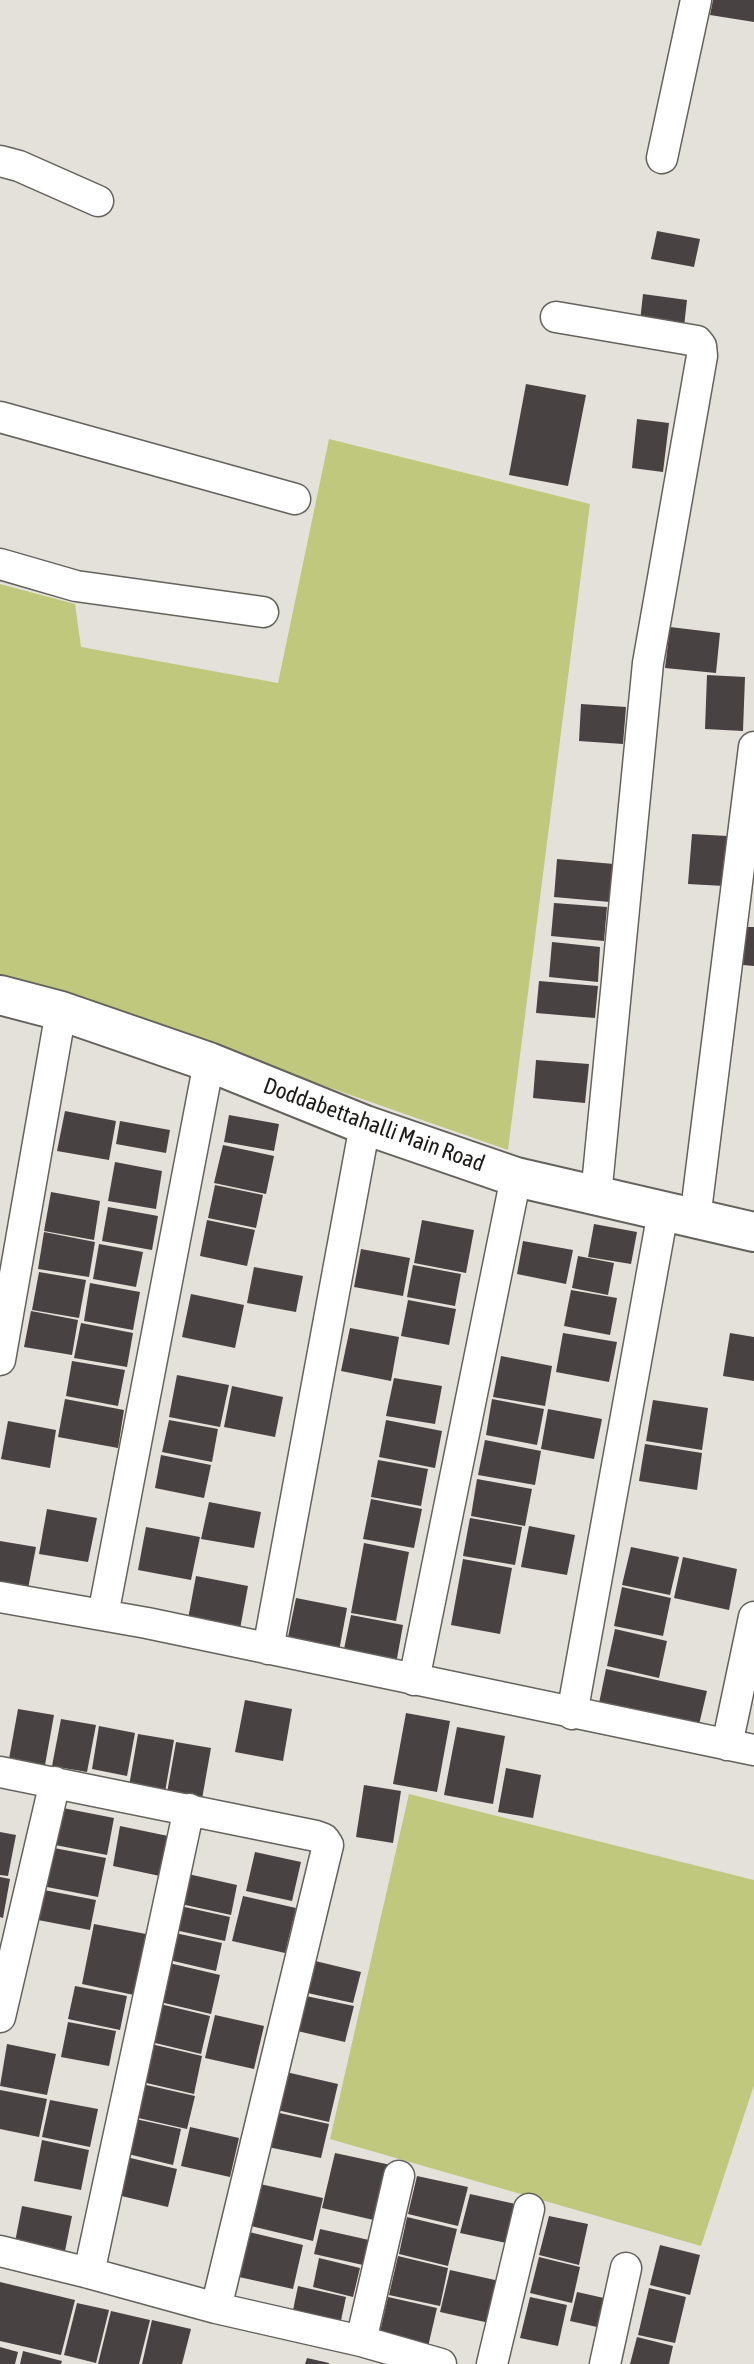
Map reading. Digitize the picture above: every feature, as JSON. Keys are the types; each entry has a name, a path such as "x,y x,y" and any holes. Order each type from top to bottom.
{"street":[{"path":"662,158 696,0"},
{"path":"0,161 19,166 98,201"},
{"path":"556,317 697,341 701,346 702,356 648,663 596,1196"},
{"path":"0,417 295,499"},
{"path":"0,564 76,586 263,612"},
{"path":"572,1714 679,1216 754,747"},
{"name":"Doddabettahalli Main Road","path":"0,995 61,1011 209,1062 365,1125 516,1177 754,1232"},
{"path":"0,1360 61,1011"},
{"path":"103,1615 209,1062"},
{"path":"268,1649 365,1125"},
{"path":"414,1680 516,1177"},
{"path":"0,1597 103,1615 741,1748 754,1617"},
{"path":"0,1772 316,1836 328,1844 216,2308"},
{"path":"0,2017 55,1782"},
{"path":"89,2273 189,1809"},
{"path":"360,2341 399,2176"},
{"path":"492,2364 528,2209"},
{"path":"0,2251 216,2308 360,2341 441,2364"},
{"path":"605,2364 626,2268"}],"green space":[{"path":"329,439 590,504 508,1150 53,991 0,976 0,584 75,604 81,647 278,683"},
{"path":"409,1794 754,1880 754,2085 701,2246 330,2139"}],"building":[{"path":"713,0 754,0 754,22 710,15"},
{"path":"657,231 700,239 694,267 651,259"},
{"path":"643,294 687,300 684,327 640,321"},
{"path":"526,384 586,395 568,486 509,475"},
{"path":"637,419 669,423 663,472 632,468"},
{"path":"670,627 720,633 716,673 665,668"},
{"path":"707,675 745,677 743,731 705,729"},
{"path":"581,704 626,707 623,744 579,741"},
{"path":"692,834 727,836 724,886 688,884"},
{"path":"557,859 614,864 610,902 554,897"},
{"path":"554,903 607,907 604,941 551,936"},
{"path":"746,927 754,927 754,966 743,965"},
{"path":"552,942 600,947 598,982 549,977"},
{"path":"539,981 598,986 595,1018 536,1013"},
{"path":"536,1060 589,1064 585,1103 533,1098"},
{"path":"65,1111 116,1121 109,1160 57,1151"},
{"path":"229,1115 279,1124 274,1151 224,1142"},
{"path":"120,1121 170,1130 166,1153 116,1144"},
{"path":"223,1145 274,1156 266,1194 214,1183"},
{"path":"115,1162 162,1171 156,1209 108,1201"},
{"path":"215,1185 263,1195 256,1228 208,1218"},
{"path":"51,1192 100,1201 94,1240 44,1231"},
{"path":"108,1207 158,1216 152,1250 102,1241"},
{"path":"207,1220 255,1230 247,1266 200,1256"},
{"path":"422,1220 474,1230 466,1273 414,1263"},
{"path":"594,1224 637,1232 631,1264 588,1257"},
{"path":"44,1232 95,1242 89,1277 38,1269"},
{"path":"523,1241 573,1250 566,1284 517,1274"},
{"path":"99,1244 143,1252 136,1287 93,1279"},
{"path":"361,1249 410,1258 403,1296 354,1287"},
{"path":"578,1256 614,1263 608,1295 572,1288"},
{"path":"413,1265 461,1274 455,1306 407,1297"},
{"path":"254,1267 303,1276 296,1312 247,1303"},
{"path":"39,1272 86,1280 79,1318 32,1310"},
{"path":"90,1283 140,1292 133,1330 84,1321"},
{"path":"571,1290 617,1298 610,1335 564,1326"},
{"path":"191,1294 244,1305 235,1348 182,1337"},
{"path":"408,1300 456,1309 449,1345 401,1336"},
{"path":"31,1311 78,1320 72,1355 24,1347"},
{"path":"81,1323 133,1333 127,1367 74,1358"},
{"path":"350,1328 399,1337 391,1381 341,1371"},
{"path":"563,1333 617,1342 609,1382 556,1372"},
{"path":"730,1333 754,1337 754,1381 723,1376"},
{"path":"501,1356 552,1366 545,1406 493,1397"},
{"path":"72,1361 125,1370 118,1406 66,1396"},
{"path":"177,1375 229,1385 220,1427 169,1417"},
{"path":"394,1378 442,1386 435,1424 386,1416"},
{"path":"232,1386 283,1397 275,1437 224,1427"},
{"path":"65,1399 124,1410 118,1448 58,1437"},
{"path":"492,1399 544,1409 537,1445 486,1435"},
{"path":"653,1400 708,1408 702,1450 646,1441"},
{"path":"548,1409 602,1419 594,1459 541,1449"},
{"path":"169,1420 218,1429 212,1462 162,1452"},
{"path":"386,1420 442,1431 435,1468 379,1457"},
{"path":"8,1421 56,1430 50,1468 1,1459"},
{"path":"485,1440 541,1451 535,1485 478,1475"},
{"path":"645,1444 702,1453 697,1490 639,1481"},
{"path":"161,1455 211,1465 204,1498 155,1488"},
{"path":"378,1460 428,1469 421,1506 371,1497"},
{"path":"477,1479 532,1489 525,1526 471,1516"},
{"path":"371,1499 422,1509 414,1548 363,1539"},
{"path":"209,1502 261,1512 254,1548 201,1539"},
{"path":"47,1509 97,1518 88,1562 39,1554"},
{"path":"470,1518 522,1527 515,1565 463,1556"},
{"path":"529,1526 575,1535 567,1575 521,1567"},
{"path":"146,1527 200,1537 191,1580 138,1570"},
{"path":"0,1541 36,1547 28,1589 0,1584"},
{"path":"364,1543 409,1552 396,1621 351,1613"},
{"path":"631,1547 679,1557 670,1595 622,1585"},
{"path":"683,1557 737,1569 729,1610 674,1598"},
{"path":"463,1559 512,1568 500,1634 451,1625"},
{"path":"196,1576 248,1586 240,1629 188,1619"},
{"path":"622,1587 671,1598 663,1636 614,1626"},
{"path":"296,1598 347,1608 339,1651 287,1642"},
{"path":"351,1615 403,1625 396,1664 343,1654"},
{"path":"615,1629 667,1641 659,1678 607,1666"},
{"path":"606,1669 707,1691 698,1729 598,1708"},
{"path":"245,1700 292,1709 283,1761 235,1752"},
{"path":"18,1709 54,1715 45,1765 9,1759"},
{"path":"406,1713 450,1721 437,1792 393,1784"},
{"path":"61,1719 96,1725 87,1772 52,1766"},
{"path":"99,1726 135,1733 127,1776 92,1769"},
{"path":"457,1727 505,1736 493,1804 444,1795"},
{"path":"138,1734 174,1740 165,1792 129,1786"},
{"path":"176,1742 211,1748 202,1799 167,1793"},
{"path":"506,1768 541,1775 533,1818 498,1812"},
{"path":"364,1785 401,1791 393,1843 356,1837"},
{"path":"63,1808 114,1818 107,1855 55,1845"},
{"path":"120,1826 168,1836 160,1876 113,1866"},
{"path":"0,1832 16,1835 8,1876 0,1875"},
{"path":"54,1848 106,1858 98,1897 47,1887"},
{"path":"255,1852 301,1862 292,1901 246,1891"},
{"path":"188,1874 237,1885 231,1915 181,1904"},
{"path":"0,1877 10,1879 3,1918 0,1917"},
{"path":"44,1890 96,1900 90,1930 38,1920"},
{"path":"243,1896 296,1908 285,1953 232,1941"},
{"path":"180,1906 230,1917 225,1941 175,1930"},
{"path":"94,1924 146,1934 134,1995 82,1984"},
{"path":"175,1933 222,1943 216,1971 169,1960"},
{"path":"311,1960 361,1972 353,2003 303,1992"},
{"path":"169,1963 220,1975 211,2014 160,2002"},
{"path":"75,1986 127,1996 120,2030 68,2019"},
{"path":"301,1995 354,2006 345,2042 293,2030"},
{"path":"160,2004 210,2016 201,2054 151,2042"},
{"path":"215,2015 264,2026 254,2069 205,2058"},
{"path":"68,2022 116,2031 109,2066 61,2057"},
{"path":"7,2044 56,2054 47,2095 0,2086"},
{"path":"151,2044 202,2056 194,2094 142,2082"},
{"path":"286,2072 338,2084 329,2122 277,2110"},
{"path":"142,2084 195,2096 187,2129 134,2117"},
{"path":"0,2090 47,2099 39,2137 0,2129"},
{"path":"50,2100 98,2109 90,2147 42,2137"},
{"path":"275,2112 329,2124 321,2158 268,2147"},
{"path":"131,2118 181,2129 173,2165 124,2153"},
{"path":"190,2127 239,2138 230,2177 181,2166"},
{"path":"42,2140 89,2150 81,2190 34,2181"},
{"path":"335,2153 391,2165 378,2221 322,2208"},
{"path":"122,2156 177,2169 168,2207 113,2194"},
{"path":"417,2176 468,2187 458,2226 408,2214"},
{"path":"260,2184 323,2198 313,2241 251,2226"},
{"path":"470,2194 520,2205 511,2244 460,2233"},
{"path":"22,2206 72,2216 64,2256 14,2247"},
{"path":"549,2216 588,2224 579,2265 539,2255"},
{"path":"407,2217 457,2229 448,2266 399,2254"},
{"path":"320,2229 369,2240 363,2265 314,2254"},
{"path":"249,2232 303,2245 293,2289 239,2277"},
{"path":"660,2245 700,2255 690,2295 650,2285"},
{"path":"398,2256 448,2268 440,2306 389,2295"},
{"path":"539,2257 580,2267 572,2303 530,2293"},
{"path":"319,2258 360,2268 353,2297 313,2287"},
{"path":"450,2270 504,2282 494,2324 440,2312"},
{"path":"0,2282 75,2300 61,2355 0,2341"},
{"path":"298,2286 346,2297 340,2325 292,2315"},
{"path":"649,2288 686,2297 675,2343 638,2335"},
{"path":"577,2292 613,2300 606,2329 570,2321"},
{"path":"388,2297 437,2308 427,2351 378,2340"},
{"path":"530,2297 567,2305 558,2346 520,2338"},
{"path":"77,2303 109,2310 96,2363 64,2355"},
{"path":"111,2311 150,2320 139,2364 98,2364"},
{"path":"152,2320 191,2329 182,2364 142,2364"},
{"path":"637,2337 673,2346 669,2364 630,2364"},
{"path":"0,2347 18,2352 15,2364 0,2364"},
{"path":"23,2351 62,2361 61,2364 20,2364"},
{"path":"307,2358 329,2363 329,2364 305,2364"}]}
